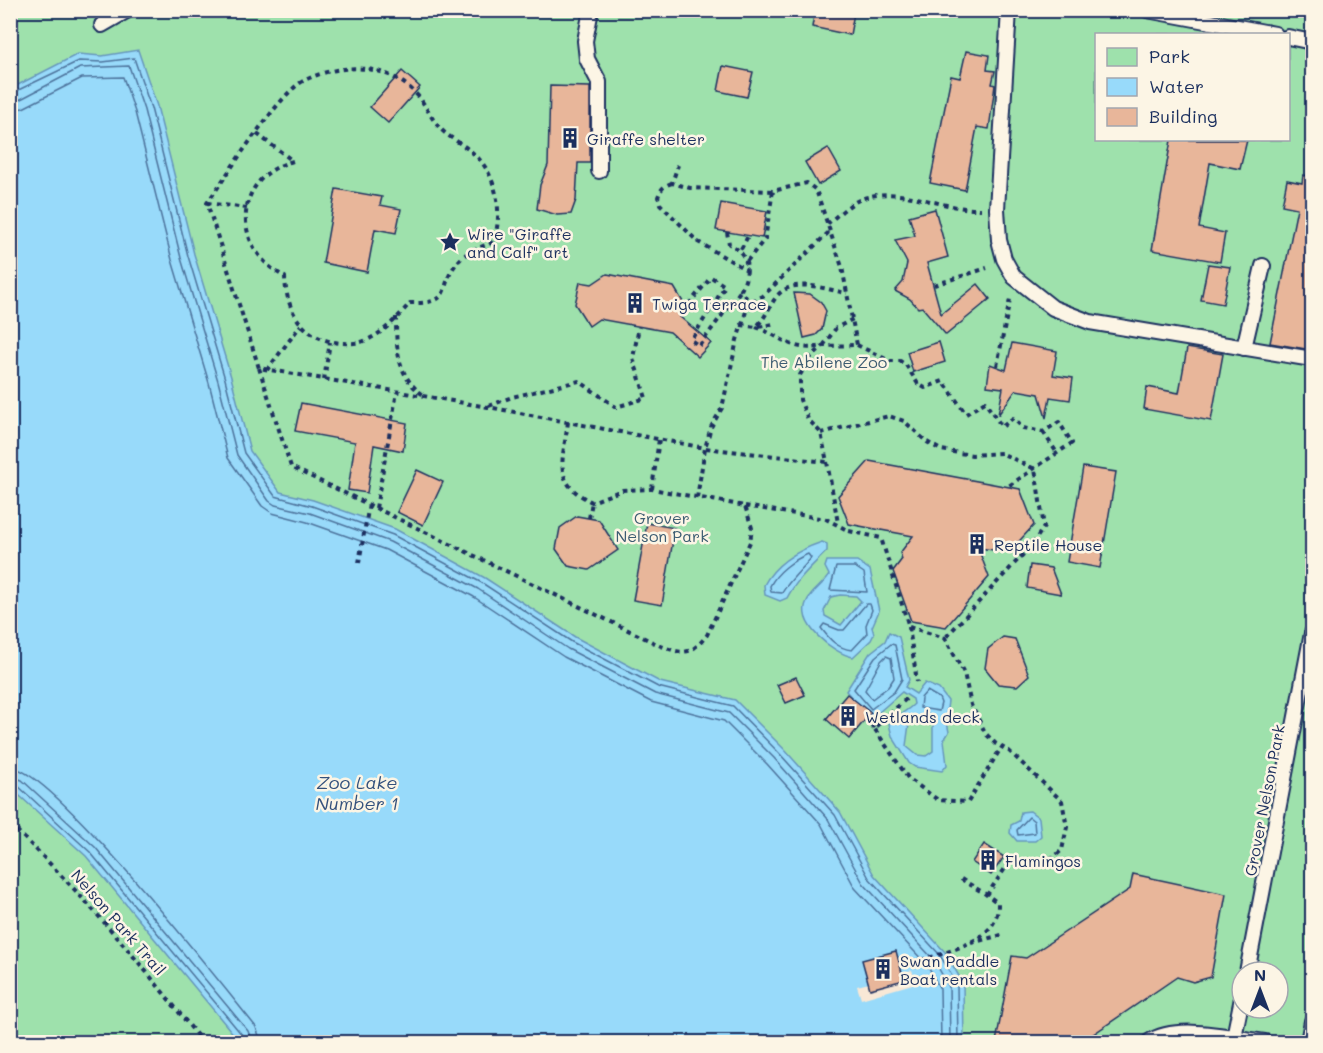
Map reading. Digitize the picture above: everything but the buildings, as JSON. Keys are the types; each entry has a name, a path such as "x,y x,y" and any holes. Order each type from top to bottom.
{"lane":[{"path":"102,24 128,10"},
{"path":"591,10 585,40 587,59 598,82 598,171"},
{"path":"1009,10 997,209 999,240 1004,259 1014,277 1053,308 1090,322 1312,359"},
{"path":"1147,10 1270,33"},
{"path":"1290,37 1312,42"},
{"path":"1244,348 1263,266"},
{"name":"Grover Nelson Park","path":"1249,960 1312,633"},
{"path":"1234,1041 1238,1020"},
{"path":"1308,1042 1312,1021"},
{"path":"1149,1042 1159,1036 1179,1032 1234,1041 1265,1042"}],"path":[{"path":"207,203 257,134 291,88 320,73 359,68 394,76 406,84 419,98 434,122 476,155 485,167 495,190 499,212 498,229 494,242 466,253 455,265 444,293 431,303 410,303 374,337 362,343 330,342 301,325 288,305 285,276 266,265 250,244 247,233 247,208 252,192 265,174 276,166 293,161 257,134"},
{"path":"672,183 678,165"},
{"path":"747,270 698,242 660,204 658,197 664,186 672,183 690,188 772,191 807,183 816,189 847,293 858,345"},
{"path":"746,262 765,239 772,191"},
{"path":"827,224 859,200 880,194 901,194 969,210 997,209"},
{"path":"207,203 247,208"},
{"path":"207,203 291,466 661,646 686,652 697,648 707,635 750,542 752,528 745,506"},
{"path":"748,302 763,296 830,231"},
{"path":"682,309 685,309 711,277 724,286 692,340 699,346 741,290 747,270 746,262 741,249 729,244 727,232"},
{"path":"741,249 748,236"},
{"path":"934,285 988,267 1004,259"},
{"path":"997,366 1014,277"},
{"path":"756,327 768,314 779,294 786,288 808,286 847,293"},
{"path":"697,498 705,448 711,427 722,408 748,302 741,290"},
{"path":"396,316 397,345 403,370 414,388 428,398"},
{"path":"838,524 821,433 808,419 800,400 800,375 811,357 823,346 836,328 853,319"},
{"path":"756,327 773,324"},
{"path":"267,370 301,325"},
{"path":"741,325 756,327 772,333 793,347 810,349 823,346 858,345 890,361 900,361 906,365 918,384 925,388 944,381 966,414 984,402 1002,427 1013,418 1023,428 1043,432 1059,422 1072,443 1007,487"},
{"path":"488,407 512,397 579,381 616,407 645,398 633,358 639,327"},
{"path":"324,380 330,342"},
{"path":"259,368 488,407 705,448 826,462"},
{"path":"376,508 397,392"},
{"path":"821,433 889,416 904,421 927,442 941,450 972,455 1000,453 1035,469"},
{"path":"568,422 563,476 568,487 592,502"},
{"path":"1043,432 1057,453"},
{"path":"652,489 659,439"},
{"path":"945,638 1031,546 1044,527 1035,469"},
{"path":"592,502 622,490 652,489 826,519 849,531 881,538 909,627 917,682"},
{"path":"590,518 592,502"},
{"path":"359,563 369,504"},
{"path":"909,627 945,638 964,673 975,718 1001,748 1009,751 1062,801 1067,827 1062,850 1054,857 1042,861 1010,861 987,895"},
{"path":"874,728 906,699"},
{"path":"866,719 908,778 938,800 968,802 1001,748"},
{"name":"Nelson Park Trail","path":"10,824 53,865 104,922 202,1042"},
{"path":"961,879 998,903 996,919 969,944"},
{"path":"900,966 1005,934"}],"green space":[{"name":"The Abilene Zoo","path":"10,11 1312,11 1312,1042 11,1042"}],"water":[{"name":"Zoo Lake Number 1","path":"138,50 157,106 194,254 231,377 250,451 280,492 313,500 395,529 485,578 575,637 660,682 735,700 784,749 840,812 874,875 945,952 963,983 964,1042 240,1042 86,856 11,788 10,89 78,54 102,56"},
{"path":"822,542 827,544 827,551 800,579 787,598 780,601 765,595 764,585 781,563 796,553"},
{"path":"827,561 857,561 870,570 879,611 872,627 874,634 871,640 853,657 826,644 806,619 807,601 829,575 825,567","holes":["856,596 861,601 841,625 825,616 824,611 831,597"]},
{"path":"889,632 899,637 909,680 905,687 916,694 925,683 939,689 948,701 946,717 949,732 944,740 947,765 942,771 915,767 909,763 892,736 889,724 914,704 913,699 902,692 871,719 846,691 870,653 885,641","holes":["928,714 933,719 933,751 926,756 917,755 906,746 909,724"]},
{"path":"1030,811 1039,818 1041,836 1035,841 1017,841 1010,833 1011,825 1019,821 1021,812"}],"pier":[{"path":"912,970 916,983 861,999 857,986 869,983 871,989 904,980 902,973"}],"place":[{"name":"Giraffe shelter","path":"570,138"},
{"name":"Wire \"Giraffe and Calf\" art","path":"450,242"},
{"name":"Twiga Terrace","path":"635,303"},
{"name":"Reptile House","path":"977,544"},
{"name":"Wetlands deck","path":"848,716"},
{"name":"Flamingos","path":"988,860"},
{"name":"Swan Paddle Boat rentals","path":"883,969"}]}
